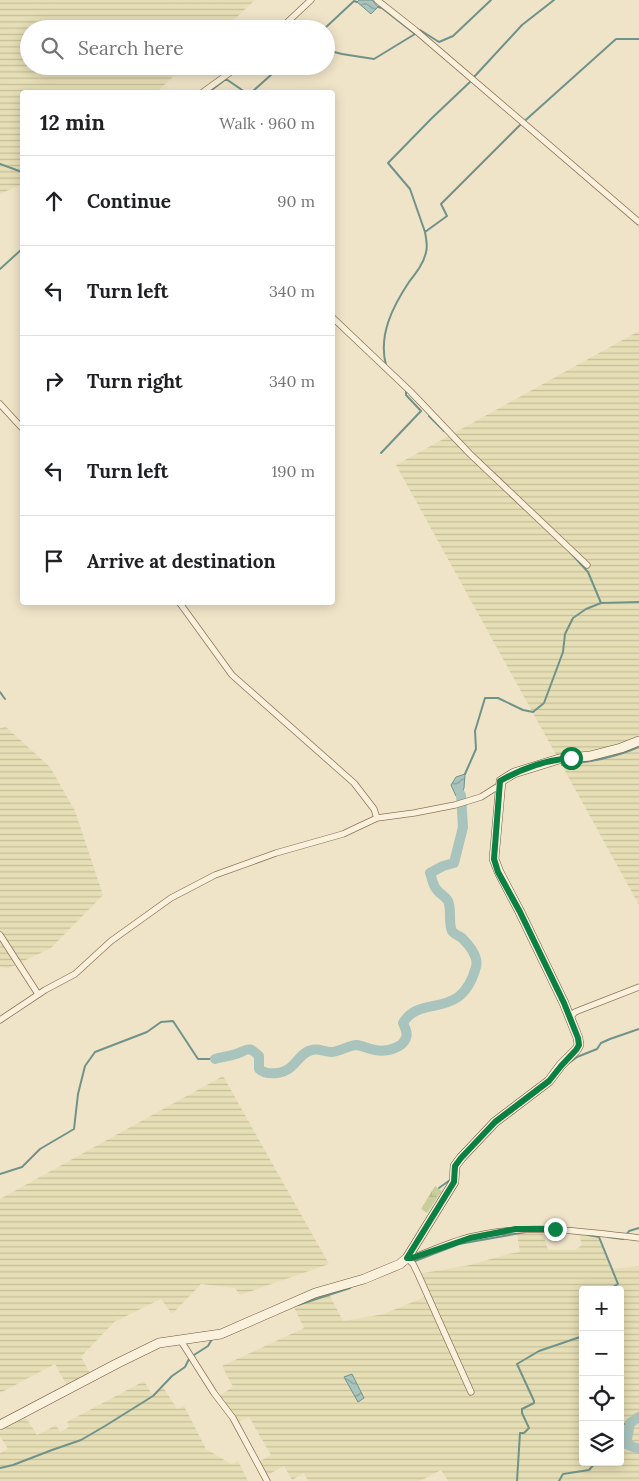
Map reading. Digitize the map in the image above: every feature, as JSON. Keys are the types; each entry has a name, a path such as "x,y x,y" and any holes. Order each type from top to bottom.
{"main road":[{"path":"0,1425 118,1363 160,1344 221,1334 316,1293 346,1286 364,1279 400,1264 407,1258 454,1182 455,1166 461,1158 495,1122 549,1081 579,1045 570,1018 520,912 498,872 494,859 500,781 514,773 559,759 590,756 639,741"}],"street":[{"path":"290,20 311,0"},
{"path":"377,0 639,222"},
{"path":"206,90 227,75"},
{"path":"335,320 411,392 470,454 587,565"},
{"path":"0,404 20,426"},
{"path":"181,605 232,675 354,784 374,809 377,818"},
{"path":"0,1020 38,994 75,974 111,941 171,898 215,875 276,853 343,834 377,818 414,813 481,797 500,785"},
{"path":"0,935 38,994"},
{"path":"570,1018 574,1012 639,987"},
{"path":"407,1258 412,1258 470,1238 516,1229 578,1230 639,1238"},
{"path":"407,1258 416,1269 471,1392"},
{"path":"181,1341 214,1393 234,1418 267,1481"}],"shaded area":[{"path":"0,0 255,0 234,20 20,20 20,75 175,75 159,90 20,90 20,185 0,194"},
{"path":"639,331 639,905 396,465"},
{"path":"6,727 50,767 75,811 103,895 51,948 9,968 0,967 0,728"},
{"path":"223,1076 329,1264 240,1295 235,1288 201,1284 172,1314 161,1299 114,1322 81,1357 92,1377 69,1389 55,1364 0,1393 0,1199"},
{"path":"541,1228 548,1250 575,1250 582,1245 578,1230 597,1233 611,1269 639,1266 639,1481 448,1481 441,1470 420,1481 308,1481 304,1473 292,1480 284,1466 264,1477 257,1463 271,1455 249,1417 236,1423 217,1397 233,1387 222,1366 304,1328 292,1303 327,1290 343,1321 384,1314 427,1296 418,1274 470,1265 520,1252 516,1229"},
{"path":"144,1381 153,1396 163,1387 177,1409 184,1406 206,1449 231,1464 238,1461 248,1481 0,1481 0,1453 8,1449 0,1436 0,1425 23,1413 37,1435 56,1425 60,1432 69,1427 67,1422"}],"green space":[{"path":"435,1186 442,1191 427,1213 421,1209"}],"water":[{"path":"359,0 372,0 378,7 371,14 357,2"},
{"path":"465,774 464,788 461,795 456,796 451,785 456,777"},
{"path":"352,1374 364,1398 358,1402 344,1377"}],"waterway":[{"path":"420,30 439,42 453,36 491,0"},
{"path":"474,77 522,25 554,0"},
{"path":"334,20 354,1 357,2"},
{"path":"335,52 374,59 415,34 382,8 378,7"},
{"path":"386,365 384,343 388,321 425,256 427,247 425,232 447,216 441,204 519,126 616,39 639,39"},
{"path":"254,90 271,75"},
{"path":"212,90 226,79 242,90"},
{"path":"425,232 410,189 388,163 471,81"},
{"path":"0,164 20,171"},
{"path":"0,269 20,251"},
{"path":"381,453 421,411 406,395 406,391"},
{"path":"429,416 444,431"},
{"path":"570,552 588,572 601,603"},
{"path":"465,774 476,749 475,731 485,698 498,698 523,710 533,712 544,703 563,652 565,634 573,618 586,609 601,603 639,602"},
{"path":"0,692 5,699"},
{"path":"562,765 601,759 639,747"},
{"path":"215,1059 250,1049 259,1056 259,1069 266,1073 275,1073 288,1069 309,1051 334,1052 357,1045 379,1051 393,1049 404,1042 406,1032 403,1023 411,1014 420,1009 451,1001 461,995 469,984 476,967 476,959 468,944 452,931 448,901 436,888 430,873 454,863 463,827 461,795"},
{"path":"0,1174 22,1167 40,1149 74,1129 78,1094 85,1066 95,1052 147,1032 161,1022 173,1021 198,1059 212,1059"},
{"path":"569,1063 577,1057 597,1049 601,1043 639,1029"},
{"path":"439,1188 450,1180"},
{"path":"626,1235 629,1231 639,1228"},
{"path":"415,1261 459,1244 526,1232"},
{"path":"588,1235 599,1237"},
{"path":"599,1237 618,1284 615,1286"},
{"path":"608,1237 623,1239"},
{"path":"298,1305 350,1288"},
{"path":"517,1481 520,1433 524,1433 529,1428 522,1409 534,1403 517,1364 539,1351 579,1337"},
{"path":"194,1355 208,1346 212,1339"},
{"path":"0,1468 81,1440 153,1396 172,1376 185,1367 189,1359"},
{"path":"639,1417 630,1423 626,1444 639,1449"},
{"path":"624,1424 630,1423"},
{"path":"559,1481 563,1474 589,1470 592,1466"}],"route":[{"path":"555,1229 516,1229 470,1238 412,1258 407,1258 454,1182 455,1166 461,1158 495,1122 549,1081 579,1045 564,1003 520,912 498,872 494,859 500,781 514,773 559,759 571,758"}]}
